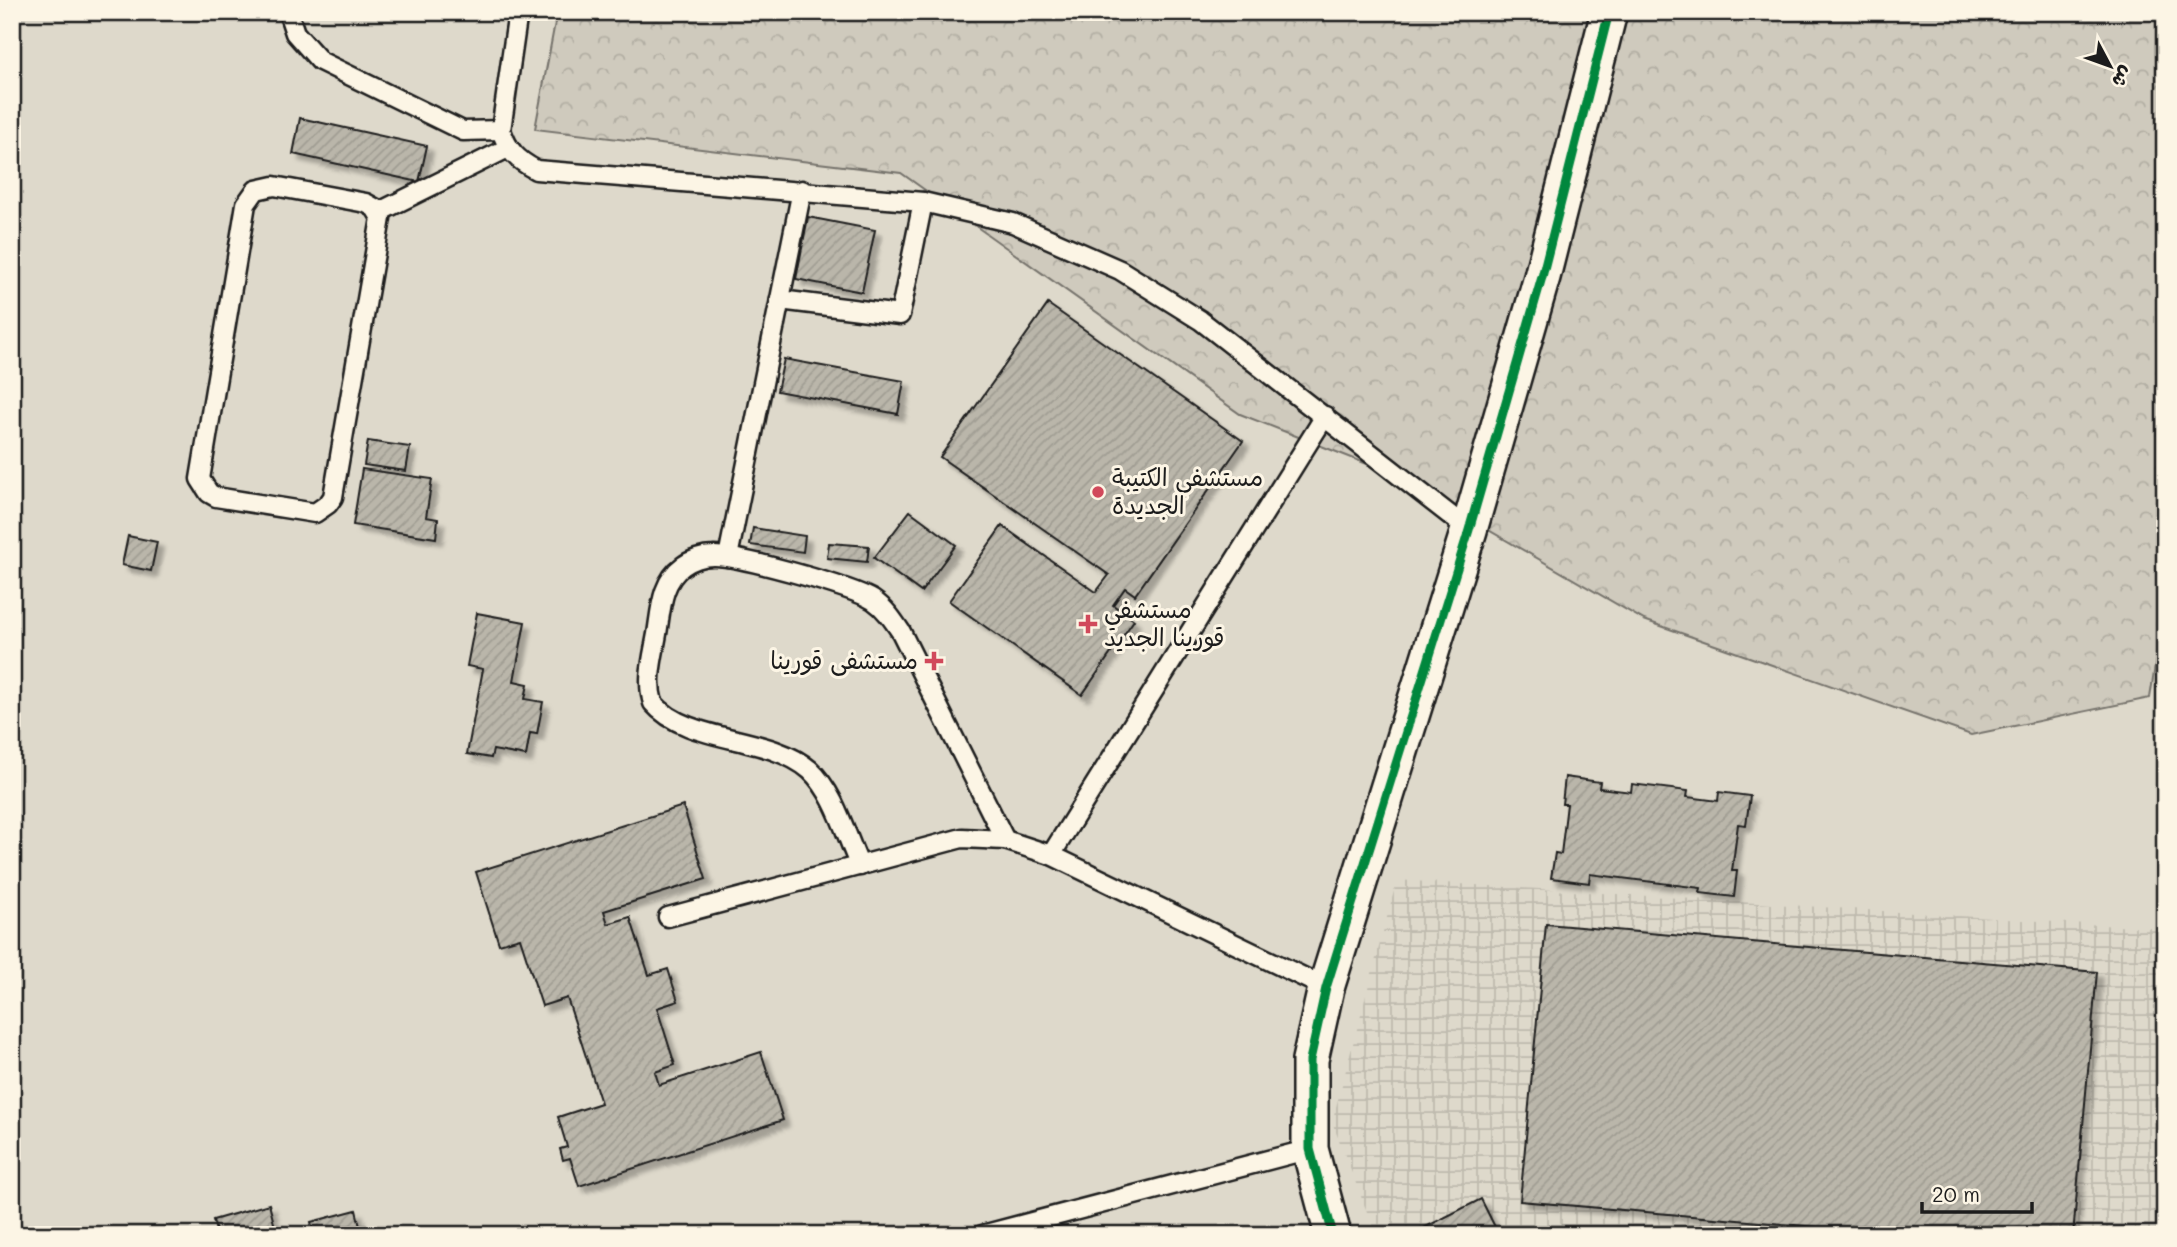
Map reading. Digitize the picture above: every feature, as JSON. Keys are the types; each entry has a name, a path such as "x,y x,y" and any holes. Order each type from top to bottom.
{"street":[{"path":"1334,1235 1310,1149 1310,1060 1326,988 1469,530 1542,277 1609,12"}],"lane":[{"path":"288,12 295,33 320,61 451,126 475,133 501,130"},
{"path":"518,12 501,130 508,148 520,162 536,170 923,202 1013,223 1120,270 1200,320 1469,530"},
{"path":"379,212 508,148"},
{"path":"274,186 366,203 379,212 382,224 334,489 328,504 314,513 306,513 223,499 209,493 200,479 200,469 245,212 251,196 257,190 274,186"},
{"path":"728,557 803,190"},
{"path":"780,300 900,315 923,202"},
{"path":"1051,855 1325,416"},
{"path":"860,866 829,796 811,771 781,754 673,720 653,703 649,677 664,591 671,577 696,558 728,557 853,590 874,601 890,615 1005,840"},
{"path":"668,917 962,838 1005,840 1051,855 1326,988"},
{"path":"982,1235 1310,1149"}],"shaded area":[{"name":"مستشفي قورينا الجديد","path":"12,12 2165,12 2165,1235 12,1235"},
{"path":"1397,880 2165,929 2165,1235 1376,1235 1332,1122"}],"green space":[{"path":"557,12 2165,12 2165,602 2150,698 1971,735 1644,620 1390,473 1240,414 901,173 535,129"}],"building":[{"path":"300,118 427,146 419,182 293,154"},
{"path":"808,217 875,230 862,292 796,279"},
{"name":"مستشفي الكتيبة الجديدة","path":"1048,304 1243,441 1135,595 1125,588 1113,605 1134,620 1082,695 949,601 1002,526 1096,592 1109,575 940,457"},
{"path":"784,359 904,381 898,414 777,391"},
{"path":"368,441 410,447 406,471 364,465"},
{"path":"362,469 432,479 426,517 438,519 436,538 353,525"},
{"path":"910,511 956,545 921,592 874,558"},
{"path":"753,528 805,536 803,552 750,545"},
{"path":"128,536 157,542 151,571 122,565"},
{"path":"829,543 869,546 867,562 827,558"},
{"path":"477,613 525,622 514,681 528,684 525,699 543,702 537,734 530,733 526,756 493,750 491,758 467,754 483,669 467,666"},
{"path":"1565,777 1600,782 1599,788 1631,792 1632,784 1688,791 1687,797 1718,801 1719,792 1750,796 1746,825 1738,824 1732,871 1737,871 1734,897 1700,893 1701,888 1590,874 1589,883 1551,878 1555,853 1561,854 1567,804 1562,804"},
{"path":"683,806 706,879 604,911 608,924 630,917 649,975 668,969 678,1001 657,1008 675,1065 655,1072 659,1085 761,1052 783,1120 579,1186 570,1158 563,1160 560,1149 567,1147 558,1117 601,1103 567,998 542,1006 520,938 499,944 476,872"},
{"path":"1546,924 2097,972 2073,1235 1909,1235 1520,1201"},
{"path":"1481,1199 1499,1235 1410,1235"},
{"path":"269,1204 277,1235 217,1235 213,1220"},
{"path":"356,1210 362,1235 314,1235 311,1222"}],"cycle path":[{"path":"1333,1235 1310,1149 1310,1060 1326,988 1469,530 1542,277 1609,12"}],"place":[{"name":"مستشفي الكتيبة الجديدة","path":"1098,492"},
{"name":"مستشفي قورينا الجديد","path":"1088,624"},
{"name":"مستشفى قورينا","path":"934,661"}]}
